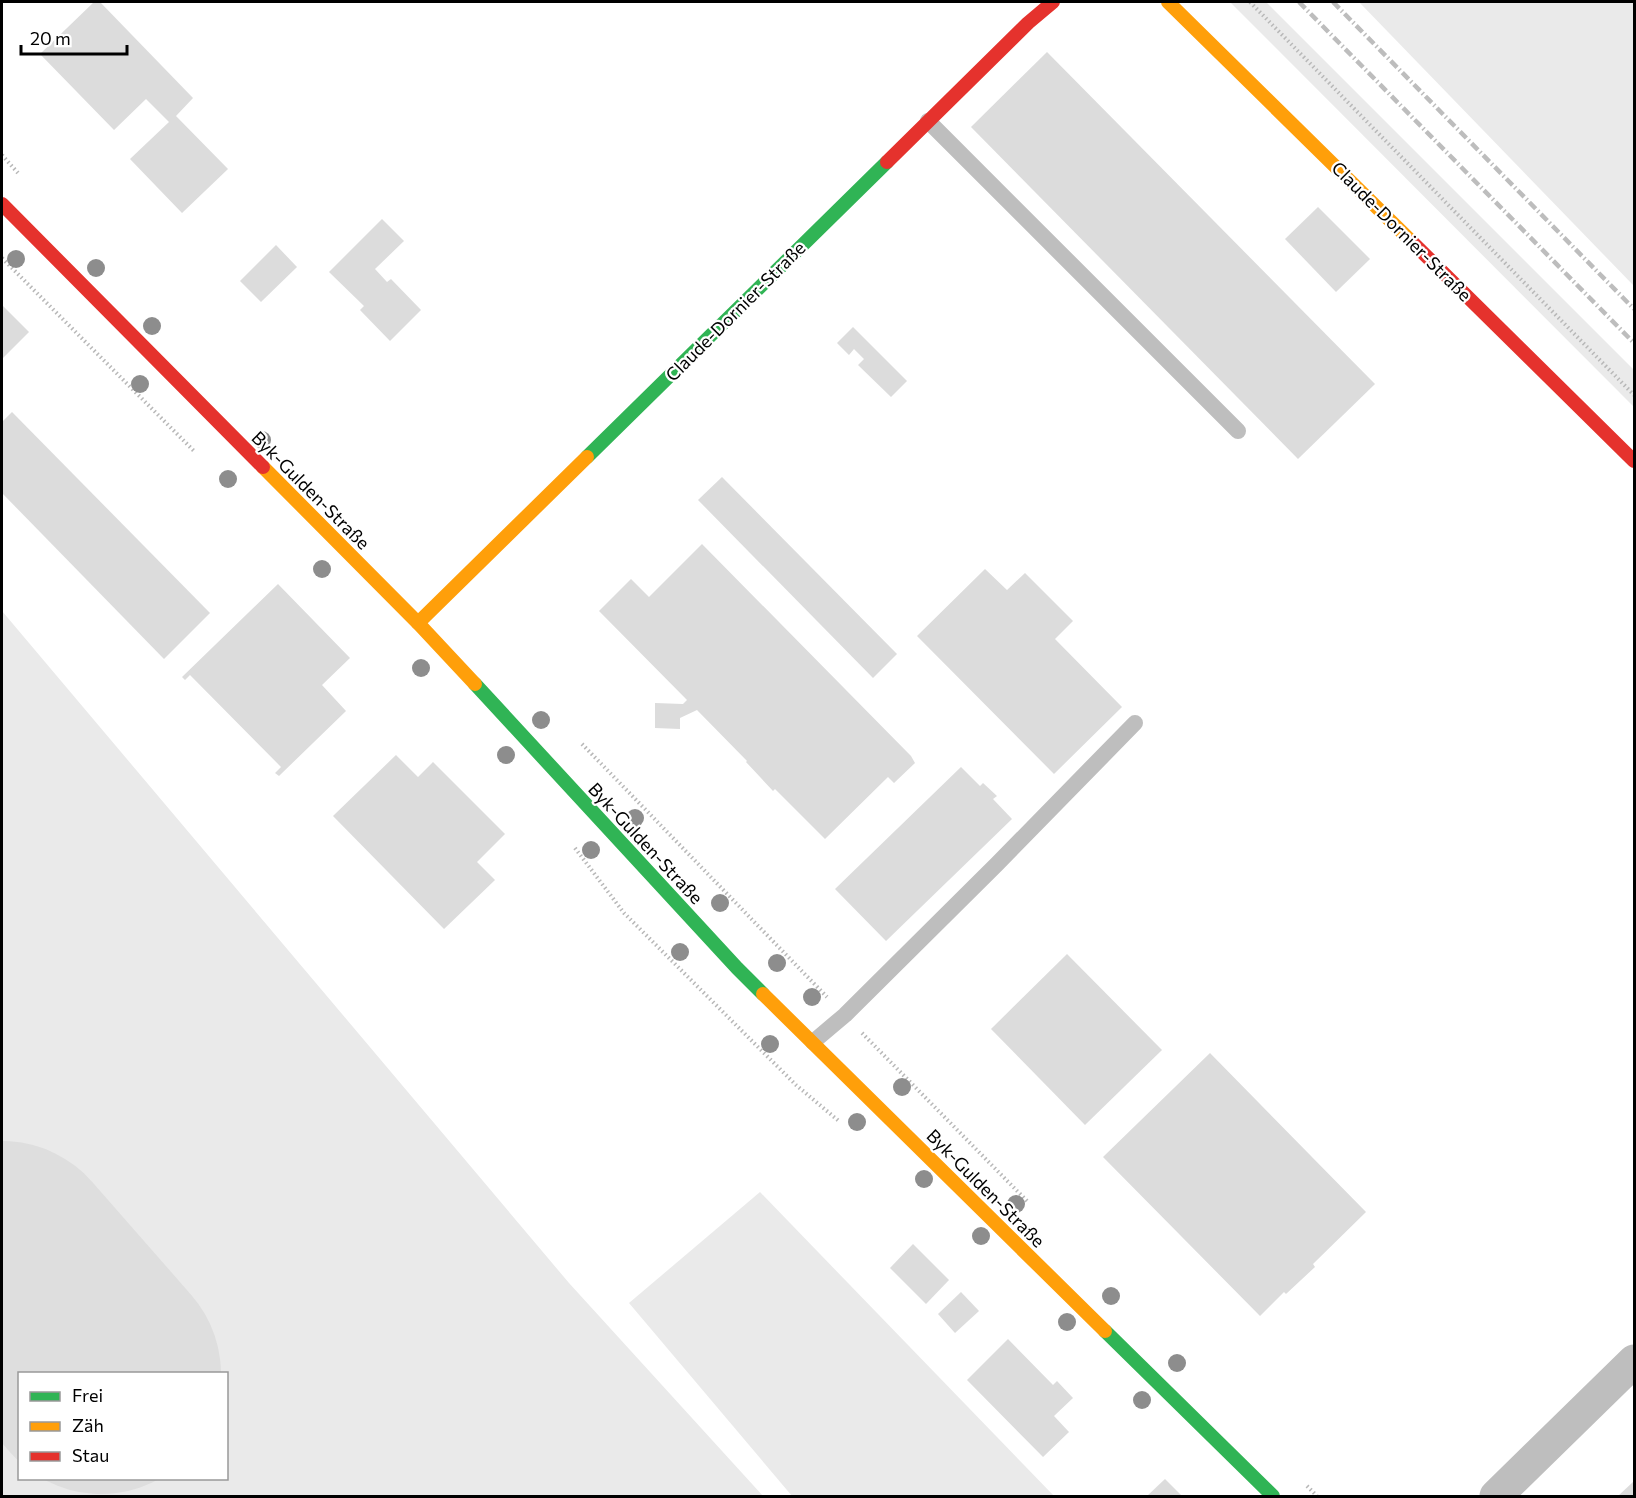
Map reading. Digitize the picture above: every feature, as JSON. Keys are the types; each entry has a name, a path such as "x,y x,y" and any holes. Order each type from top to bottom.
{"street":[{"name":"Claude-Dornier-Straße","path":"418,623 1028,23 1053,2"},
{"name":"Claude-Dornier-Straße","path":"1168,2 1635,461"},
{"name":"Byk-Gulden-Straße","path":"2,204 418,623 737,968 1273,1497"},
{"path":"1496,1497 1635,1361"}],"lane":[{"path":"928,121 1238,431"},
{"path":"813,1042 845,1016 1135,723"}],"path":[{"path":"1250,2 1635,395"},
{"path":"2,155 27,181"},
{"path":"581,744 1029,1203"},
{"path":"1301,1480 1317,1497"}],"shaded area":[{"path":"1230,2 1266,2 1634,370 1634,407"},
{"path":"1359,2 1634,2 1634,286"},
{"path":"2,611 569,1283 763,1496 2,1496"},
{"path":"760,1192 1054,1496 792,1496 629,1303"}],"building":[{"path":"94,2 100,2 193,98 176,116 228,169 182,213 130,159 169,122 146,99 114,130 40,54"},
{"path":"1047,52 1375,384 1298,459 971,127"},
{"path":"1318,207 1370,259 1336,292 1285,239"},
{"path":"382,219 404,241 375,269 387,282 391,279 421,310 390,341 360,310 364,306 329,272"},
{"path":"276,245 297,267 261,302 240,281"},
{"path":"2,305 29,332 2,359"},
{"path":"853,327 907,381 891,397 858,365 864,359 854,349 849,355 837,343"},
{"path":"12,412 210,613 164,659 2,493 2,422"},
{"path":"722,477 897,654 873,678 698,500"},
{"path":"702,544 911,756 915,763 894,783 888,777 825,839 775,789 773,791 697,710 680,718 680,729 655,728 655,703 683,704 687,700 599,611 631,579 649,597"},
{"path":"985,569 1007,590 1025,573 1073,621 1055,639 1122,707 1054,774 917,636"},
{"path":"278,584 350,658 322,685 346,711 279,776 275,773 281,767 190,675 185,680 182,677"},
{"path":"396,755 418,777 433,762 505,834 477,862 495,880 444,929 333,816"},
{"path":"961,767 980,786 983,783 997,796 993,799 1012,819 886,941 835,889"},
{"path":"1067,954 1162,1050 1085,1125 991,1029"},
{"path":"1210,1053 1366,1212 1313,1264 1315,1267 1286,1294 1284,1292 1260,1316 1103,1157"},
{"path":"913,1244 949,1280 926,1304 890,1268"},
{"path":"961,1292 979,1311 955,1333 938,1314"},
{"path":"1008,1339 1053,1385 1057,1381 1073,1398 1054,1416 1069,1432 1043,1457 967,1380"},
{"path":"1165,1479 1182,1496 1147,1496"},
{"path":"1634,1481 1634,1496 1618,1496"}],"runway":[{"path":"2,1261 99,1372"}],"railway":[{"path":"1299,2 1634,343"},
{"path":"1333,2 1634,309"}],"traffic: fast":[{"path":"587,457 887,162"},
{"path":"475,684 763,994"},
{"path":"1105,1331 1273,1496"}],"traffic: slow":[{"path":"1168,2 1412,242"},
{"path":"418,623 587,457"},
{"path":"263,467 418,623 475,684"},
{"path":"763,994 1105,1331"}],"traffic: jam":[{"path":"887,162 1028,23 1053,2"},
{"path":"2,204 263,467"},
{"path":"1412,242 1634,461"}]}
